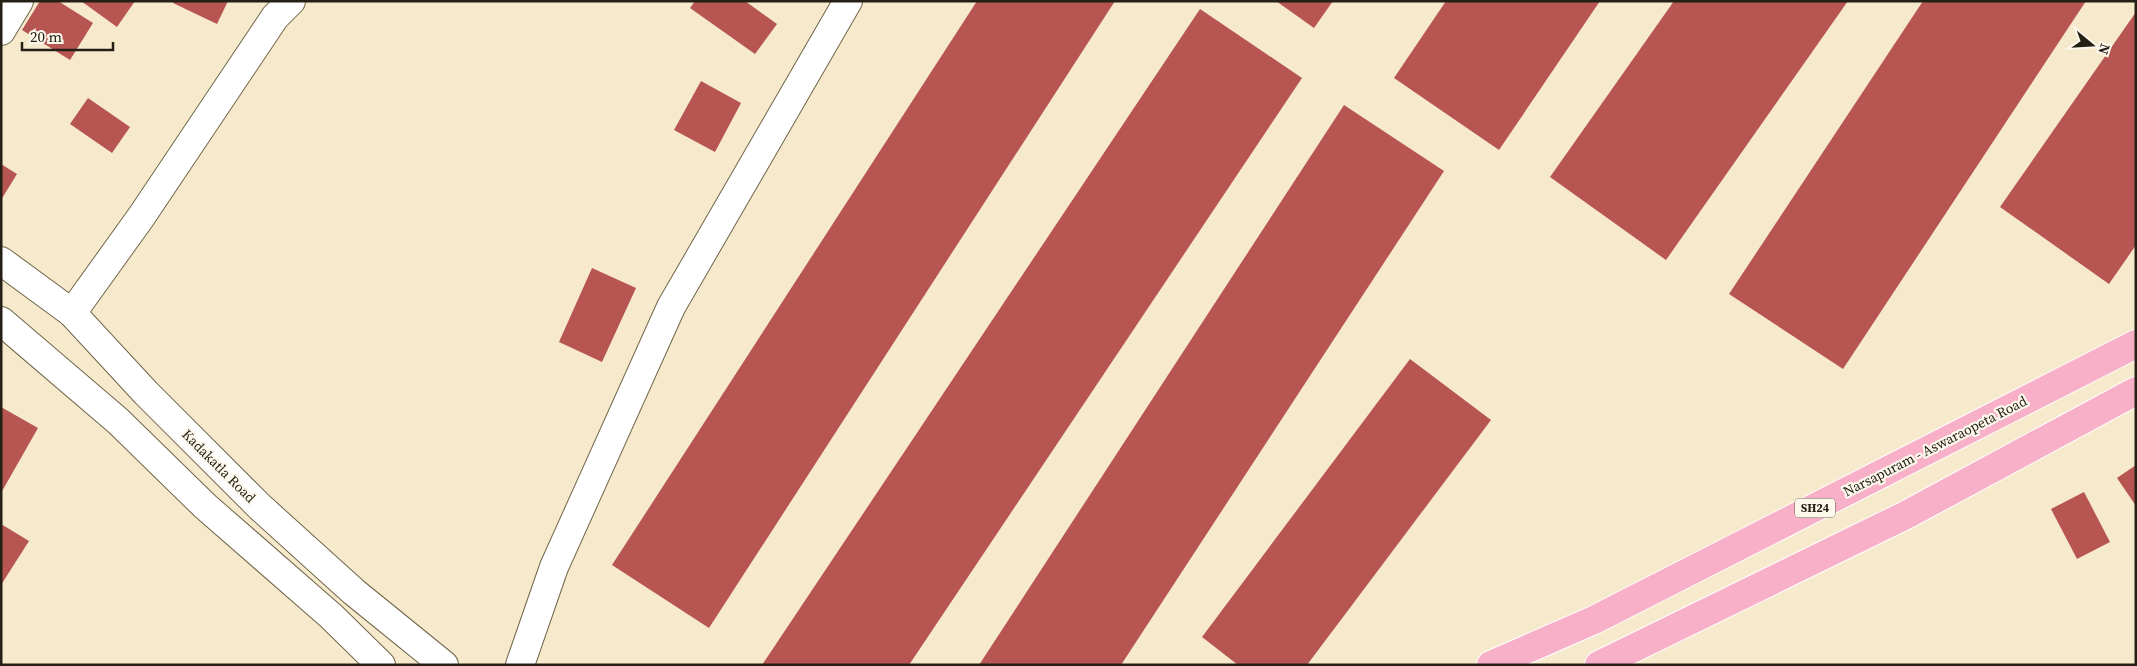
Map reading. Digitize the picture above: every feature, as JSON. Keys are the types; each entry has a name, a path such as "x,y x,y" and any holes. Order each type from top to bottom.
{"main road":[{"name":"Narsapuram - Aswaraopeta Road","path":"1491,665 1594,620 2136,344"},
{"path":"1599,665 1906,515 2136,390"}],"street":[{"path":"1,31 20,1"},
{"path":"72,313 141,217 275,17 291,1"},
{"path":"520,665 554,567 671,307 848,1"},
{"name":"Kadakatla Road","path":"1,261 72,313 146,393 260,507 354,592 444,665"},
{"path":"1,321 118,421 205,506 331,616 381,665"}],"building":[{"path":"40,1 58,1 93,23 70,60 22,30"},
{"path":"81,1 135,1 117,27"},
{"path":"174,1 228,1 217,24 173,3"},
{"path":"695,1 745,1 777,24 755,54 690,8"},
{"path":"977,1 1115,1 709,628 612,565"},
{"path":"1276,1 1333,1 1314,28"},
{"path":"1446,1 1600,1 1499,150 1394,78"},
{"path":"1674,1 1848,1 1666,260 1550,177"},
{"path":"1923,1 2086,1 1843,369 1729,294"},
{"path":"1200,9 1302,78 909,665 762,665"},
{"path":"2136,12 2136,245 2109,284 2000,207"},
{"path":"701,81 741,103 715,152 674,130"},
{"path":"88,98 130,127 112,153 70,124"},
{"path":"1344,105 1444,171 1121,665 979,665"},
{"path":"1,164 17,174 1,200"},
{"path":"592,268 636,288 602,362 559,342"},
{"path":"1410,359 1491,420 1307,665 1238,665 1202,637"},
{"path":"1,407 38,428 1,493"},
{"path":"2136,465 2136,506 2117,478"},
{"path":"2084,492 2110,542 2077,559 2051,509"},
{"path":"1,524 29,541 1,585"}]}
